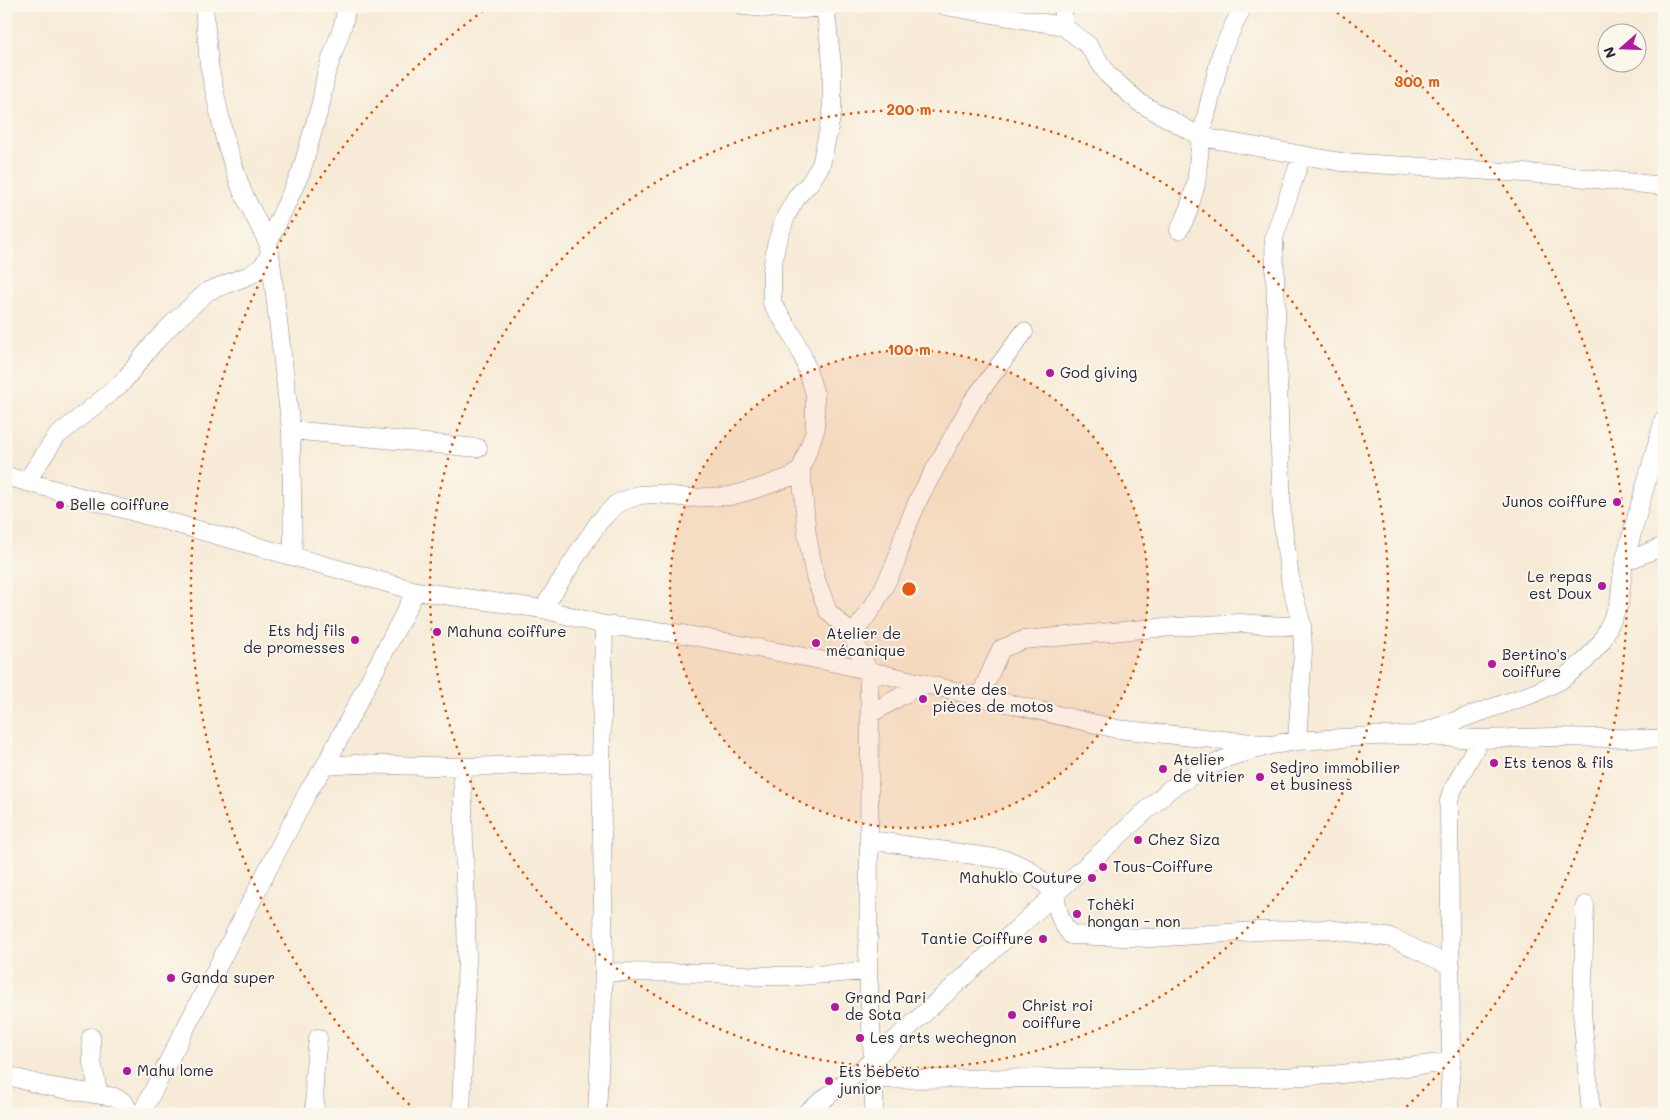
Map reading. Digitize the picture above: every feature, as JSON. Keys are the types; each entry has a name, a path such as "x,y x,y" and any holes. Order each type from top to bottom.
{"street":[{"path":"204,6 209,65 224,140 242,191 269,248 291,430 293,556"},
{"path":"26,482 56,437 122,383 153,344 208,291 250,275 263,266 301,172 321,103 326,74 343,25 347,6"},
{"path":"744,6 794,10 827,7 832,64 832,113 821,165 809,184 798,195 786,216 776,244 772,270 772,303 792,334 803,357 815,394 815,431 801,469 807,535 815,577 828,611 852,635 868,671 870,714 868,971 874,1114"},
{"path":"945,6 1063,26 1088,45 1108,74 1140,102 1201,137 1341,162 1557,175 1664,186"},
{"path":"1063,6 1063,26"},
{"path":"1179,230 1187,215 1196,184 1201,137 1222,50 1243,6"},
{"path":"1297,741 1303,651 1302,625 1291,585 1282,519 1274,238 1302,155"},
{"path":"852,635 871,610 884,587 896,562 904,534 920,498 972,402 1024,332"},
{"path":"1415,736 1535,693 1561,680 1586,661 1602,641 1619,604 1624,562 1664,419"},
{"path":"291,430 478,448"},
{"path":"543,609 599,522 616,504 639,496 658,494 689,498 730,496 756,490 793,476 801,469"},
{"path":"6,476 416,591 543,609 604,625 683,634 836,663 1117,729 1271,745"},
{"path":"1624,562 1664,546"},
{"path":"141,1114 309,790 324,766 416,591"},
{"path":"979,698 1001,648 1023,640 1144,629 1230,624 1302,625"},
{"path":"597,1114 604,972 600,763 604,625"},
{"path":"870,714 922,684"},
{"path":"805,1114 873,1060 1170,789 1228,757 1271,745 1297,741 1373,736 1480,739 1555,737 1664,739"},
{"path":"1449,1114 1451,966 1449,801 1452,791 1480,739"},
{"path":"324,766 355,764 462,767 600,763"},
{"path":"461,1114 468,960 462,767"},
{"path":"870,840 1008,860 1028,869 1056,894 1057,909 1061,923 1071,935 1151,938 1257,931 1328,929 1392,938 1451,966"},
{"path":"1585,905 1582,1013 1591,1114"},
{"path":"604,972 800,976 868,971"},
{"path":"91,1037 92,1062 99,1094"},
{"path":"312,1114 315,1110 314,1078 318,1038"},
{"path":"874,1079 1278,1077 1332,1074 1451,1062"},
{"path":"6,1073 12,1077 46,1086 114,1097 124,1102 130,1114"}],"place":[{"name":"God giving","path":"1050,373"},
{"name":"Junos coiffure","path":"1617,502"},
{"name":"Belle coiffure","path":"60,505"},
{"name":"Le repas est Doux","path":"1602,586"},
{"name":"Mahuna coiffure","path":"437,632"},
{"name":"Ets hdj fils de promesses","path":"355,640"},
{"name":"Atelier de mécanique","path":"816,643"},
{"name":"Bertino's coiffure","path":"1492,664"},
{"name":"Vente des pièces de motos","path":"923,699"},
{"name":"Ets tenos & fils","path":"1494,763"},
{"name":"Atelier de vitrier","path":"1163,769"},
{"name":"Sedjro immobilier et business","path":"1260,777"},
{"name":"Chez Siza","path":"1138,840"},
{"name":"Tous-Coiffure","path":"1103,867"},
{"name":"Mahuklo Couture","path":"1092,878"},
{"name":"Tchèki hongan - non","path":"1077,914"},
{"name":"Tantie Coiffure","path":"1043,939"},
{"name":"Ganda super","path":"171,978"},
{"name":"Grand Pari de Sota","path":"835,1007"},
{"name":"Christ roi coiffure","path":"1012,1015"},
{"name":"Les arts wechegnon","path":"860,1038"},
{"name":"Mahu lome","path":"127,1071"},
{"name":"Ets bebeto junior","path":"829,1081"}]}
